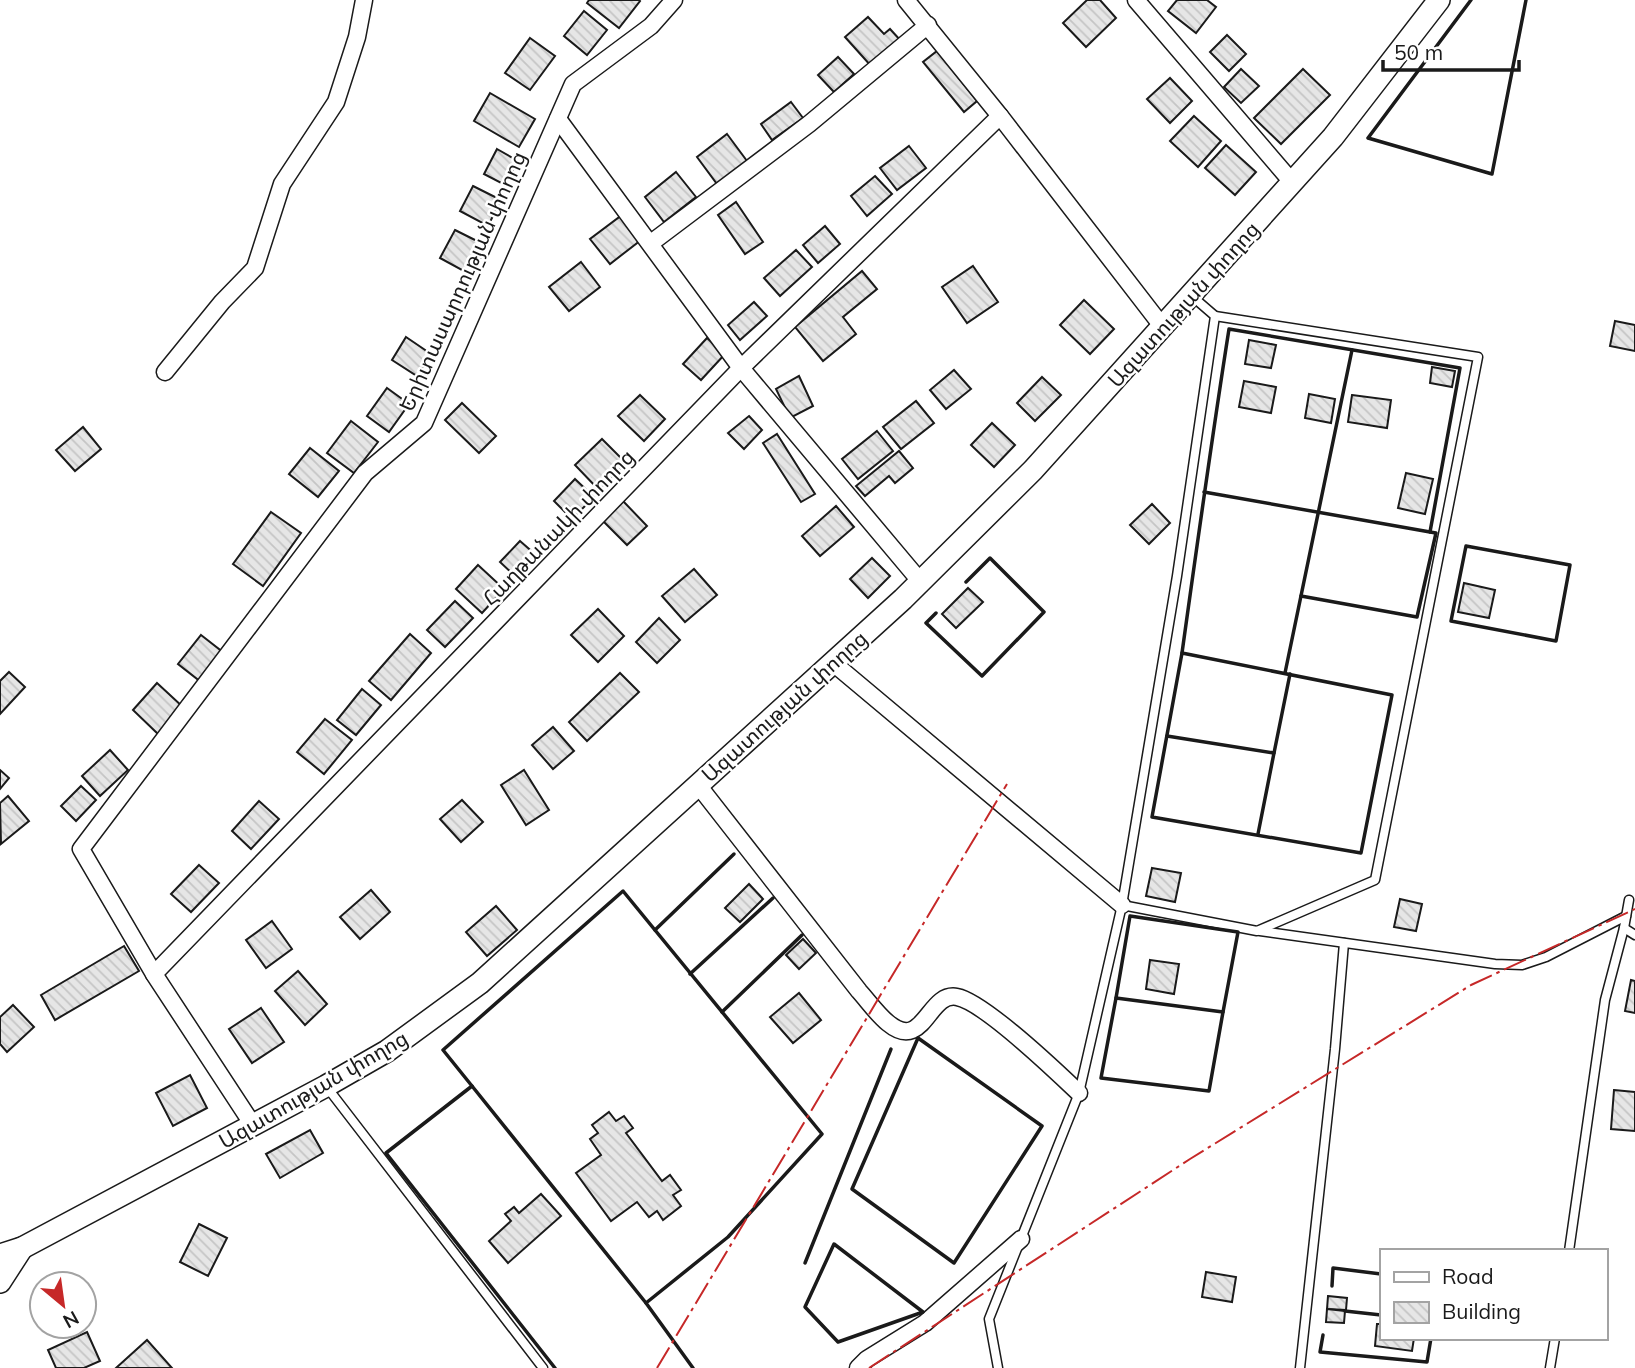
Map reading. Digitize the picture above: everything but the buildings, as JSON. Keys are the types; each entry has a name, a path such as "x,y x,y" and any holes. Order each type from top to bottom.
{"street":[{"path":"165,372 222,302 255,268 282,184 336,102 364,0"},
{"name":"Երիտասարդության փողոց","path":"153,974 81,849 365,473 424,423 573,84 652,26 674,0"},
{"path":"906,0 1000,116 1162,326"},
{"path":"1136,0 1292,183"},
{"name":"Ազատության փողոց","path":"0,1255 22,1248 326,1086 387,1051 480,983 920,581 1033,470 1333,137 1439,0"},
{"path":"651,243 808,124 928,25"},
{"name":"Հաղթանակի փողոց","path":"153,974 741,369 1000,116"},
{"path":"558,119 741,369 920,581"},
{"path":"832,662 1122,905"},
{"path":"698,785 887,1023 900,1031 908,1032 919,1026 942,1000 953,996 965,999 1014,1035 1079,1093"},
{"path":"153,974 253,1125"},
{"path":"858,1368 867,1359 925,1322 1021,1239"},
{"path":"0,1282 22,1248"}],"lane":[{"path":"1191,295 1215,316 1478,357 1375,880 1257,931"},
{"path":"998,1368 989,1319 1079,1093 1122,905 1177,576 1215,316"},
{"path":"1569,1249 1605,1000 1629,900"},
{"path":"1122,905 1257,931 1495,964 1522,965 1546,957 1626,916"},
{"path":"1624,929 1635,934"},
{"path":"1300,1368 1345,943"},
{"path":"326,1086 543,1368"},
{"path":"1550,1368 1555,1340"}],"wall":[{"path":"1471,0 1368,138 1492,174 1526,0"},
{"path":"1182,653 1199,532 1205,491 1211,450 1229,329 1460,368 1430,532 1204,492"},
{"path":"1285,673 1352,350"},
{"path":"1301,596 1417,617 1436,533 1430,532"},
{"path":"1466,546 1570,565 1556,641 1451,621 1466,546"},
{"path":"936,613 926,623 982,676 1044,612 990,558 966,582"},
{"path":"1182,653 1392,695 1361,853 1152,817 1182,653"},
{"path":"1167,736 1274,753 1290,674"},
{"path":"1258,834 1274,753"},
{"path":"655,930 734,854"},
{"path":"555,1368 386,1153 472,1086 443,1050 623,891 822,1134 728,1237 646,1303 693,1368"},
{"path":"690,974 773,898"},
{"path":"1130,916 1238,932 1223,1012 1116,998 1130,916"},
{"path":"722,1012 802,935"},
{"path":"1116,998 1101,1078 1209,1091 1223,1012"},
{"path":"918,1038 1042,1126 954,1263 852,1189 918,1038"},
{"path":"805,1263 891,1049"},
{"path":"472,1086 646,1303"},
{"path":"834,1244 923,1312 838,1342 805,1307 834,1244"},
{"path":"1332,1286 1333,1268 1380,1274"},
{"path":"1345,1311 1380,1315"},
{"path":"1323,1335 1320,1352 1427,1362 1431,1340"}],"power":[{"path":"657,1368 1007,784"},
{"path":"869,1368 1190,1159 1471,985 1635,909"}]}
